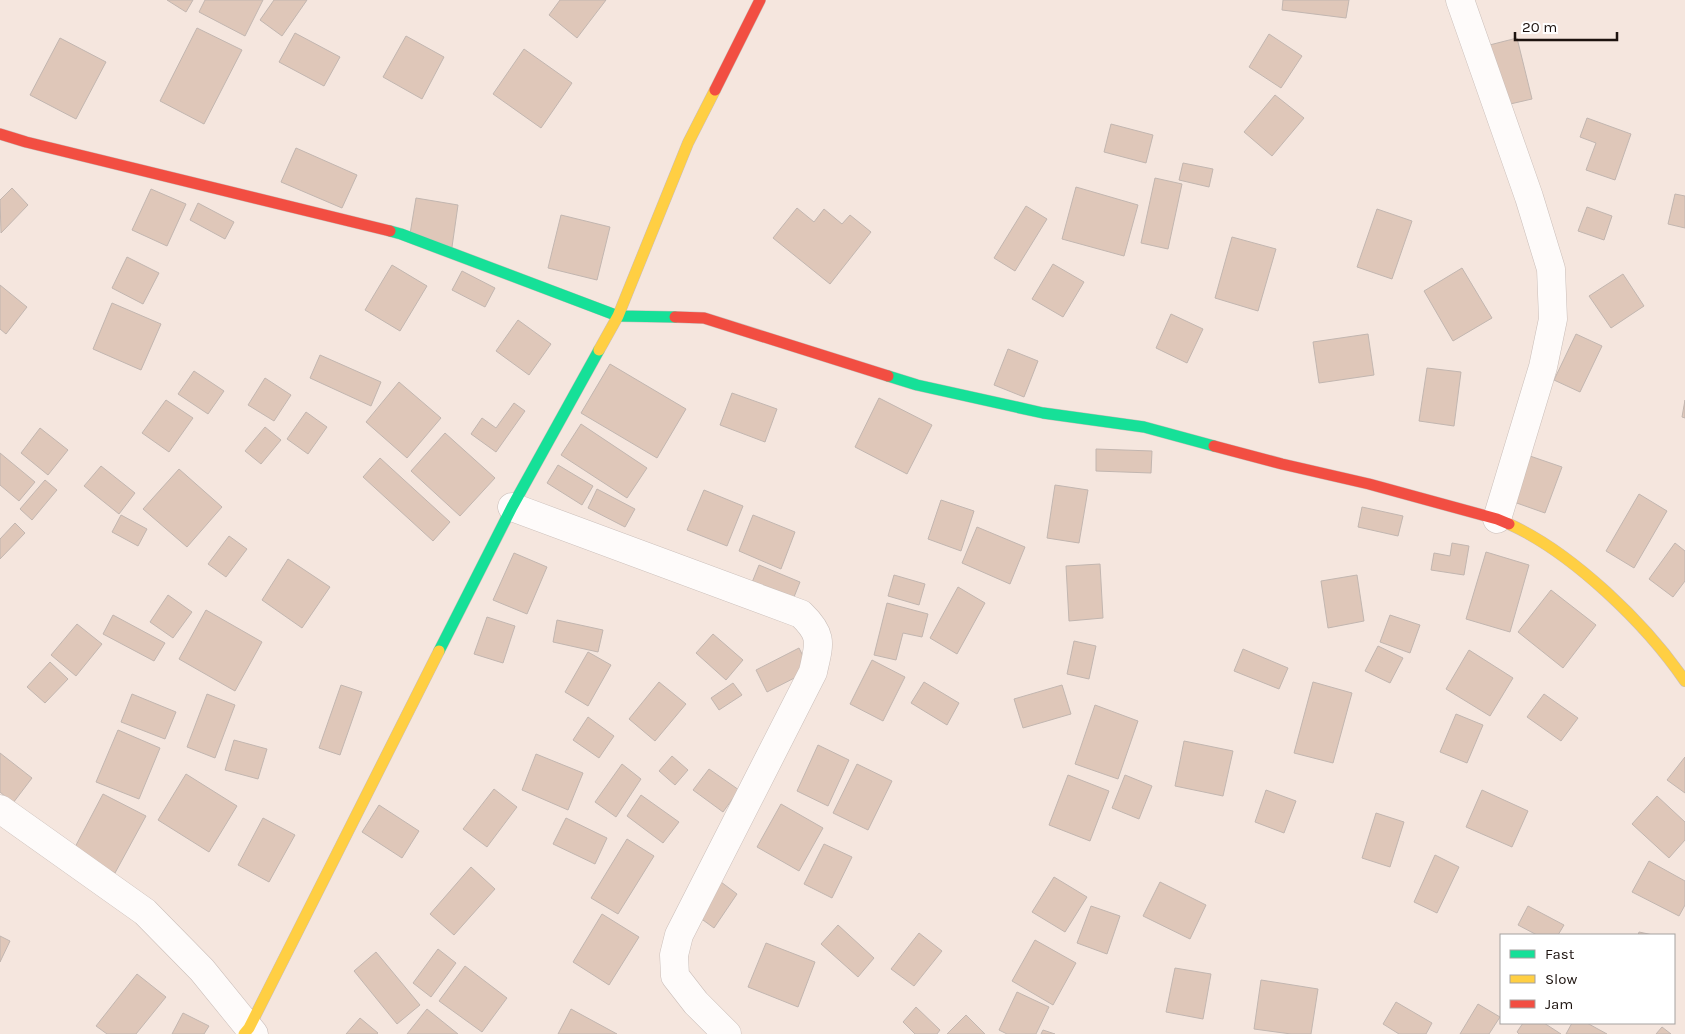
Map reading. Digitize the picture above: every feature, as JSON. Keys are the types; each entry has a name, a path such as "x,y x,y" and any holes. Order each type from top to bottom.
{"street":[{"path":"0,809 145,912 202,970 249,1032 512,507 618,316 688,142 760,0"},
{"path":"1460,0 1529,197 1551,269 1553,319 1543,367 1497,520"},
{"path":"0,134 401,234 618,316 704,318 917,385 1043,413 1144,427 1282,464 1369,484 1497,520 1531,534 1579,568 1630,614 1672,662 1685,680"},
{"path":"512,507 801,614 813,626 817,634 819,644 813,672 679,935 674,955 675,976 696,1002 728,1034"}],"building":[{"path":"167,0 193,0 186,12"},
{"path":"205,0 263,0 245,36 199,12"},
{"path":"274,0 307,0 282,36 260,20"},
{"path":"560,0 606,0 577,38 549,15"},
{"path":"1283,0 1349,0 1346,18 1282,10"},
{"path":"197,28 242,50 204,124 160,101"},
{"path":"295,33 340,57 324,86 279,62"},
{"path":"1269,34 1302,56 1281,88 1249,67"},
{"path":"406,36 444,57 422,99 383,77"},
{"path":"60,38 106,62 76,119 30,95"},
{"path":"1517,38 1532,99 1484,110 1470,50"},
{"path":"524,49 572,83 541,128 493,94"},
{"path":"1275,95 1304,118 1272,156 1244,132"},
{"path":"1587,118 1631,134 1615,180 1586,170 1596,143 1580,137"},
{"path":"1111,124 1153,135 1146,163 1104,152"},
{"path":"296,148 357,175 342,208 281,182"},
{"path":"1183,163 1213,169 1209,187 1179,180"},
{"path":"1155,178 1182,184 1168,249 1141,243"},
{"path":"1076,187 1138,205 1124,256 1062,239"},
{"path":"12,188 28,205 1,233 0,200"},
{"path":"151,189 186,204 167,246 132,230"},
{"path":"1675,194 1685,196 1685,228 1668,224"},
{"path":"416,198 458,205 452,247 409,240"},
{"path":"198,203 234,222 225,239 190,220"},
{"path":"1026,206 1047,219 1015,271 994,258"},
{"path":"1587,207 1612,216 1604,240 1578,231"},
{"path":"797,208 814,222 824,209 842,224 850,215 871,232 830,284 773,238"},
{"path":"1377,209 1412,221 1392,279 1357,267"},
{"path":"561,215 610,227 597,280 548,268"},
{"path":"1232,237 1276,249 1258,311 1215,298"},
{"path":"127,257 159,273 143,304 112,288"},
{"path":"1053,264 1084,282 1063,317 1032,299"},
{"path":"392,265 427,286 400,331 365,310"},
{"path":"1462,268 1492,318 1453,341 1424,291"},
{"path":"462,271 495,288 485,307 452,290"},
{"path":"1623,274 1644,306 1611,328 1589,296"},
{"path":"0,285 27,307 6,334 0,329"},
{"path":"112,303 161,324 141,370 93,349"},
{"path":"1171,314 1203,329 1187,363 1156,348"},
{"path":"518,320 551,344 529,375 496,351"},
{"path":"1368,334 1374,375 1319,383 1313,342"},
{"path":"1576,334 1602,346 1580,392 1554,380"},
{"path":"1008,349 1038,361 1024,397 994,385"},
{"path":"320,355 381,382 371,406 310,378"},
{"path":"610,364 686,409 657,458 581,413"},
{"path":"1427,368 1461,372 1454,426 1419,421"},
{"path":"194,371 224,391 208,414 178,394"},
{"path":"265,378 291,395 274,421 248,405"},
{"path":"399,382 441,418 407,458 366,422"},
{"path":"732,393 777,409 765,442 720,425"},
{"path":"879,398 932,425 907,474 855,447"},
{"path":"166,400 193,418 169,452 142,433"},
{"path":"1685,400 1685,418 1682,417"},
{"path":"514,403 525,411 496,452 471,434 482,418 496,428"},
{"path":"306,412 327,427 308,454 287,439"},
{"path":"581,424 647,468 627,498 561,455"},
{"path":"265,427 281,440 261,464 245,451"},
{"path":"40,428 68,450 48,475 21,453"},
{"path":"445,433 495,478 460,516 411,471"},
{"path":"1096,449 1152,451 1151,473 1096,471"},
{"path":"0,453 35,482 19,501 0,485"},
{"path":"1527,455 1562,467 1545,513 1511,501"},
{"path":"380,458 450,522 433,541 363,477"},
{"path":"558,465 593,486 582,505 547,483"},
{"path":"101,466 135,493 119,514 84,486"},
{"path":"179,469 222,507 187,547 143,509"},
{"path":"45,480 57,490 32,520 20,509"},
{"path":"1055,485 1088,490 1079,543 1047,538"},
{"path":"597,489 635,509 625,527 588,508"},
{"path":"704,490 743,506 727,546 687,530"},
{"path":"1639,494 1667,511 1634,568 1606,551"},
{"path":"941,500 974,511 961,551 928,539"},
{"path":"1362,507 1403,516 1398,536 1358,527"},
{"path":"121,515 147,529 138,546 112,532"},
{"path":"753,515 795,532 781,569 739,551"},
{"path":"15,523 25,533 0,559 0,539"},
{"path":"977,527 1025,547 1010,584 962,563"},
{"path":"229,536 247,549 226,577 208,564"},
{"path":"1452,543 1469,546 1464,575 1431,570 1434,553 1450,556"},
{"path":"1675,543 1685,551 1685,581 1673,597 1649,579"},
{"path":"1486,552 1529,565 1510,632 1466,619"},
{"path":"514,553 547,567 527,614 493,600"},
{"path":"288,559 330,587 302,628 262,600"},
{"path":"1100,564 1103,618 1069,621 1066,566"},
{"path":"759,565 800,582 790,607 749,590"},
{"path":"894,575 925,584 919,605 888,596"},
{"path":"1357,575 1364,621 1328,628 1321,581"},
{"path":"958,587 985,603 957,654 930,638"},
{"path":"1551,590 1596,625 1563,668 1518,632"},
{"path":"168,595 192,612 173,638 150,622"},
{"path":"887,603 928,614 922,637 903,633 896,660 874,655"},
{"path":"206,610 262,642 235,691 179,659"},
{"path":"113,615 165,643 154,661 103,634"},
{"path":"1390,615 1420,625 1410,653 1380,642"},
{"path":"487,617 515,626 503,663 474,654"},
{"path":"557,620 603,630 598,652 553,642"},
{"path":"77,624 102,644 76,676 51,655"},
{"path":"713,634 743,660 726,680 696,653"},
{"path":"1074,641 1096,646 1089,679 1067,674"},
{"path":"1378,646 1403,658 1390,683 1365,671"},
{"path":"799,648 810,670 767,692 756,670"},
{"path":"1243,649 1288,668 1279,689 1234,671"},
{"path":"1469,650 1513,678 1490,716 1446,689"},
{"path":"588,652 611,665 588,706 565,692"},
{"path":"872,660 905,677 883,721 850,704"},
{"path":"50,662 68,679 45,703 27,687"},
{"path":"659,682 686,704 655,741 629,719"},
{"path":"924,682 959,703 947,725 911,703"},
{"path":"1313,682 1352,693 1333,763 1294,753"},
{"path":"733,683 742,695 719,710 711,698"},
{"path":"341,685 362,692 340,755 319,748"},
{"path":"1062,685 1071,714 1023,728 1014,699"},
{"path":"132,694 176,712 165,739 121,722"},
{"path":"207,694 235,705 215,758 187,747"},
{"path":"1544,694 1578,718 1561,741 1527,717"},
{"path":"1095,705 1138,721 1118,779 1075,764"},
{"path":"1456,714 1483,725 1467,763 1440,752"},
{"path":"588,717 614,736 599,758 573,740"},
{"path":"118,730 160,748 139,799 96,782"},
{"path":"234,740 267,749 258,779 225,770"},
{"path":"1184,741 1233,751 1223,796 1175,786"},
{"path":"818,745 849,760 828,806 797,791"},
{"path":"0,753 32,778 13,803 0,792"},
{"path":"536,754 583,773 568,810 522,790"},
{"path":"672,756 688,770 675,785 659,771"},
{"path":"1685,757 1685,793 1667,780"},
{"path":"622,764 641,779 616,817 595,802"},
{"path":"857,764 892,781 868,830 833,813"},
{"path":"709,769 739,790 723,812 693,790"},
{"path":"186,774 237,806 209,852 158,820"},
{"path":"1068,775 1109,791 1090,841 1049,825"},
{"path":"1125,775 1152,786 1139,819 1112,808"},
{"path":"494,789 517,807 487,847 463,829"},
{"path":"1266,790 1296,801 1284,833 1255,822"},
{"path":"1482,790 1528,811 1512,847 1466,827"},
{"path":"103,794 146,816 115,873 73,851"},
{"path":"641,795 679,822 663,843 627,816"},
{"path":"1657,796 1685,822 1685,840 1669,858 1632,824"},
{"path":"781,804 823,828 799,871 757,847"},
{"path":"379,805 419,831 402,858 362,832"},
{"path":"1376,813 1404,822 1390,867 1362,858"},
{"path":"263,818 295,835 269,882 238,865"},
{"path":"566,818 607,838 595,864 553,844"},
{"path":"627,839 654,856 618,914 591,898"},
{"path":"824,844 852,857 832,898 804,884"},
{"path":"1435,855 1459,867 1437,913 1414,902"},
{"path":"1649,861 1685,881 1685,905 1679,916 1632,892"},
{"path":"471,867 495,889 454,935 430,914"},
{"path":"705,870 737,894 714,928 681,904"},
{"path":"1054,877 1087,897 1065,932 1032,912"},
{"path":"1160,882 1206,905 1190,939 1143,916"},
{"path":"1091,906 1120,916 1107,954 1077,943"},
{"path":"1528,906 1564,925 1559,934 1535,934 1518,925"},
{"path":"602,914 639,937 609,985 573,962"},
{"path":"838,925 874,958 858,977 821,944"},
{"path":"919,933 942,951 914,986 891,969"},
{"path":"0,936 10,941 0,962"},
{"path":"1035,940 1076,963 1053,1005 1012,981"},
{"path":"766,943 815,962 798,1007 748,987"},
{"path":"438,949 456,963 431,997 413,983"},
{"path":"376,952 420,1005 397,1024 354,971"},
{"path":"465,966 507,998 482,1032 439,1001"},
{"path":"1175,968 1211,974 1203,1019 1166,1012"},
{"path":"137,974 166,997 136,1034 107,1034 96,1026"},
{"path":"1261,980 1318,989 1311,1034 1291,1034 1254,1029"},
{"path":"1017,992 1049,1007 1036,1034 1007,1034 999,1030"},
{"path":"1396,1002 1432,1023 1426,1034 1399,1034 1383,1024"},
{"path":"1478,1004 1500,1017 1489,1034 1460,1034"},
{"path":"916,1007 940,1030 937,1034 915,1034 903,1022"},
{"path":"427,1009 458,1034 407,1034"},
{"path":"571,1009 617,1034 558,1034"},
{"path":"183,1013 209,1026 204,1034 172,1034"},
{"path":"966,1015 985,1034 947,1034"},
{"path":"360,1018 378,1033 346,1034"},
{"path":"1522,1024 1546,1024 1561,1034 1519,1034 1517,1032"},
{"path":"1571,1024 1589,1024 1607,1034 1566,1034"},
{"path":"1662,1027 1671,1034 1656,1034"},
{"path":"1043,1030 1055,1034 1041,1034"}],"traffic: fast":[{"path":"390,231 618,316 675,317"},
{"path":"439,651 512,507 599,350"},
{"path":"888,376 917,385 1043,413 1144,427 1214,446"}],"traffic: slow":[{"path":"599,350 618,316 688,143 715,90"},
{"path":"1509,524 1533,537 1583,571 1650,636 1685,681"},
{"path":"244,1034 249,1028 439,651"}],"traffic: jam":[{"path":"715,90 760,0"},
{"path":"0,134 390,231"},
{"path":"675,317 704,318 888,376"},
{"path":"1214,446 1369,484 1497,519 1509,524"}]}
